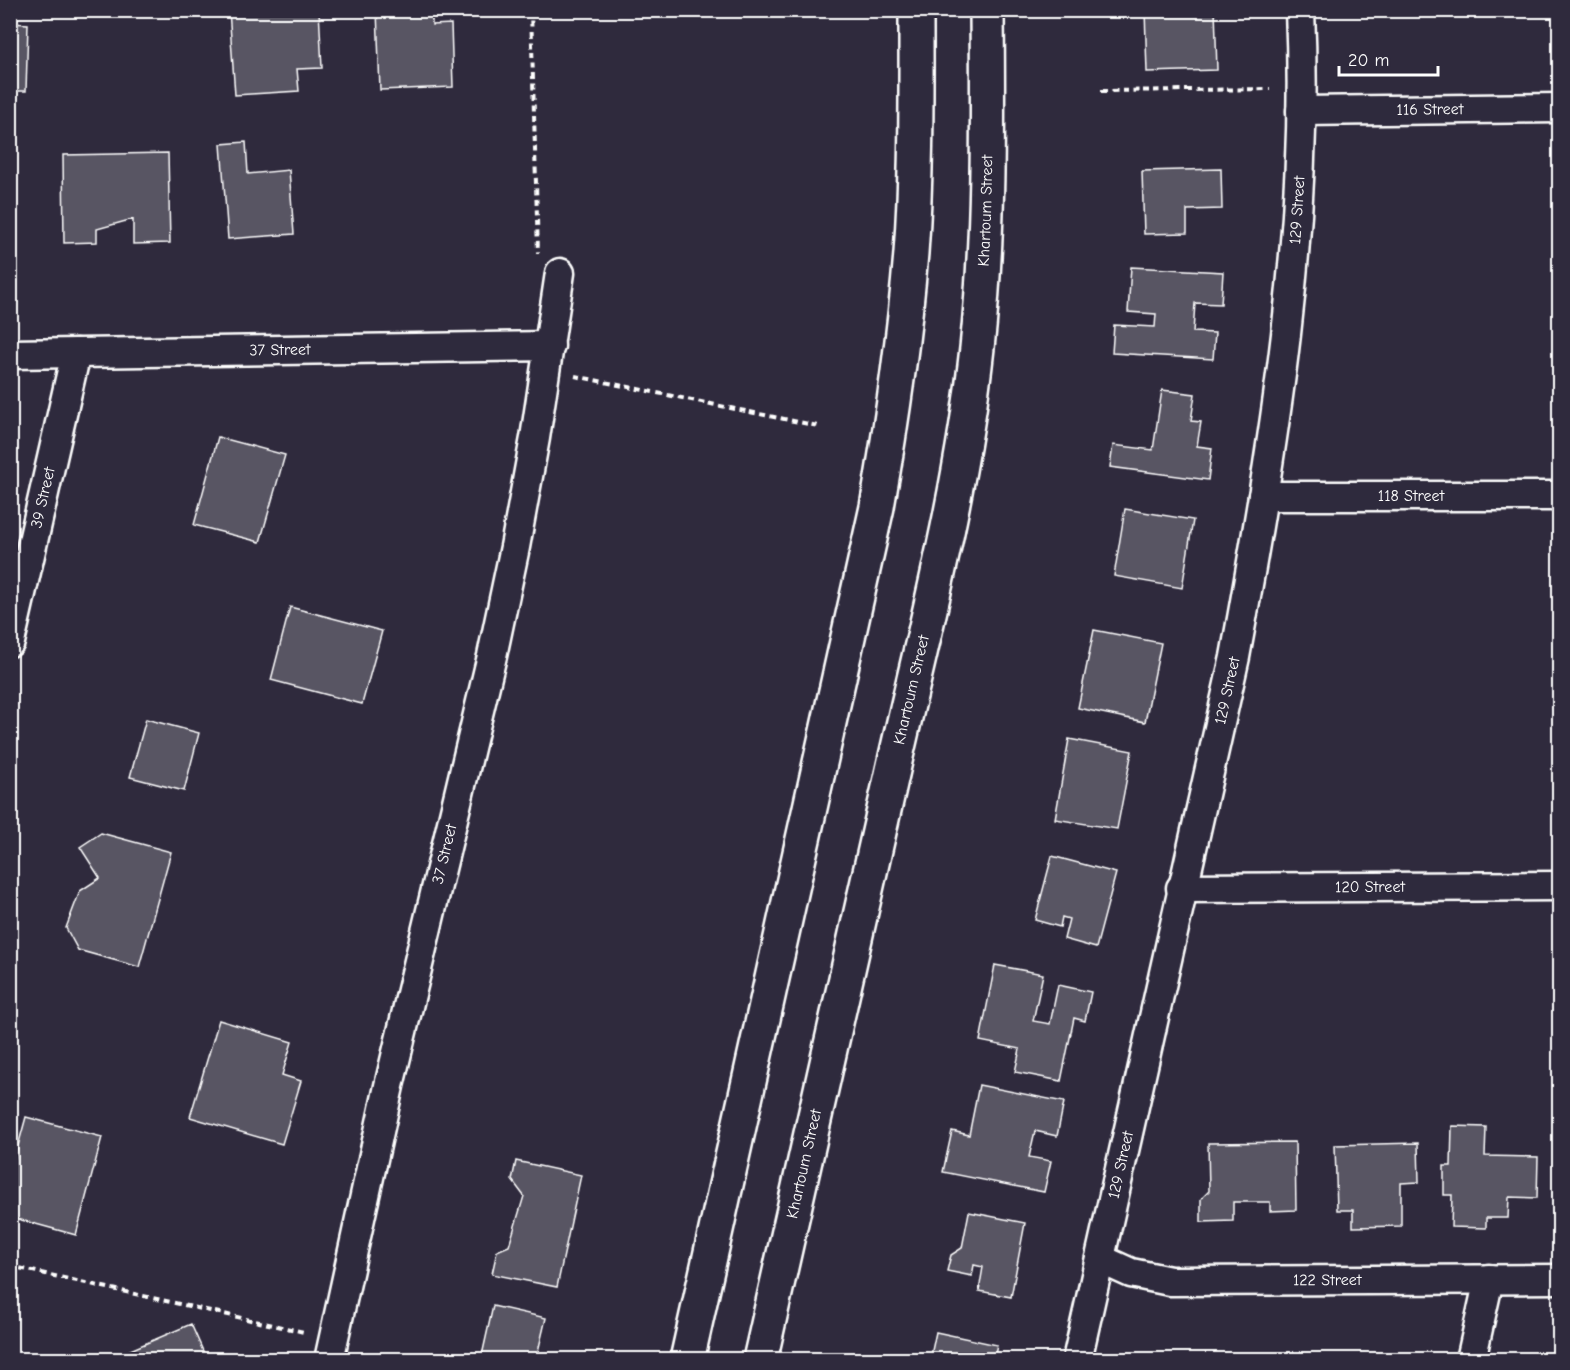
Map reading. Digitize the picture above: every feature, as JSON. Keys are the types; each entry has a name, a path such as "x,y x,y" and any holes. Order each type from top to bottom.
{"main road":[{"path":"687,1359 856,608 879,496 894,406 911,252 915,167 916,10"},
{"name":"Khartoum Street","path":"760,1359 939,577 966,436 977,347 984,257 988,167 987,10"}],"street":[{"name":"129 Street","path":"1077,1359 1181,888 1235,657 1263,496 1288,310 1301,100 1300,10"},
{"name":"116 Street","path":"1301,100 1560,108"},
{"name":"37 Street","path":"332,1349 389,1086 515,547 548,358 555,263"},
{"name":"39 Street","path":"10,642 76,353"},
{"name":"37 Street","path":"10,354 548,358"},
{"name":"118 Street","path":"1263,496 1560,496"},
{"name":"120 Street","path":"1181,888 1560,886"},
{"name":"122 Street","path":"1100,1259 1131,1273 1170,1281 1560,1279"},
{"path":"1471,1359 1489,1279"}],"path":[{"path":"531,10 538,253 555,263"},
{"path":"1101,91 1301,100"},
{"path":"548,358 818,426"},
{"path":"10,1266 332,1349"}],"building":[{"path":"229,10 319,10 322,68 297,69 299,91 235,95"},
{"path":"377,10 432,10 432,25 451,24 453,87 380,90"},
{"path":"1145,10 1215,10 1217,70 1147,72"},
{"path":"10,23 28,24 26,91 10,91"},
{"path":"246,142 248,174 289,170 294,234 228,239 221,144"},
{"path":"168,153 170,243 133,244 133,219 97,229 97,242 64,243 63,155"},
{"path":"1221,169 1222,209 1187,210 1187,233 1144,234 1142,171"},
{"path":"1131,267 1223,272 1221,304 1195,303 1193,332 1215,333 1213,359 1112,353 1114,325 1155,327 1156,314 1128,312"},
{"path":"1162,390 1195,394 1191,421 1201,422 1197,446 1212,448 1208,480 1110,467 1113,445 1153,450"},
{"path":"218,437 285,455 260,542 194,525"},
{"path":"1125,509 1193,520 1182,588 1114,576"},
{"path":"290,607 382,631 362,704 271,680"},
{"path":"1094,630 1161,643 1145,722 1078,708"},
{"path":"146,719 199,733 184,791 130,777"},
{"path":"1069,739 1132,751 1117,829 1055,819"},
{"path":"101,833 171,852 139,967 78,950 66,928 80,891 100,878 80,847"},
{"path":"1052,856 1116,873 1096,948 1064,939 1069,919 1062,917 1060,927 1035,920"},
{"path":"995,965 1043,974 1033,1021 1050,1024 1058,985 1091,992 1085,1021 1074,1018 1061,1081 1015,1072 1020,1049 980,1041"},
{"path":"219,1020 292,1042 282,1075 301,1081 282,1144 190,1117"},
{"path":"979,1085 1064,1102 1057,1136 1035,1131 1029,1157 1051,1161 1044,1192 943,1172 952,1131 969,1135"},
{"path":"26,1117 102,1137 76,1235 10,1217 10,1175"},
{"path":"1452,1126 1486,1127 1485,1156 1538,1157 1537,1198 1509,1197 1508,1218 1486,1218 1486,1228 1451,1227 1452,1195 1444,1195 1444,1166 1451,1166"},
{"path":"1295,1142 1296,1210 1270,1211 1270,1202 1233,1202 1233,1221 1201,1222 1201,1199 1209,1191 1208,1143"},
{"path":"1418,1143 1419,1182 1401,1183 1401,1226 1353,1227 1353,1210 1337,1210 1335,1145"},
{"path":"516,1161 581,1175 557,1287 492,1274 497,1251 509,1246 524,1196 512,1180"},
{"path":"969,1212 1025,1223 1011,1297 979,1291 983,1267 974,1265 972,1276 947,1271 951,1255 962,1248"},
{"path":"493,1306 546,1318 536,1360 481,1360"},
{"path":"191,1324 207,1360 121,1360 121,1354"},
{"path":"936,1332 997,1345 994,1360 930,1360"}]}
